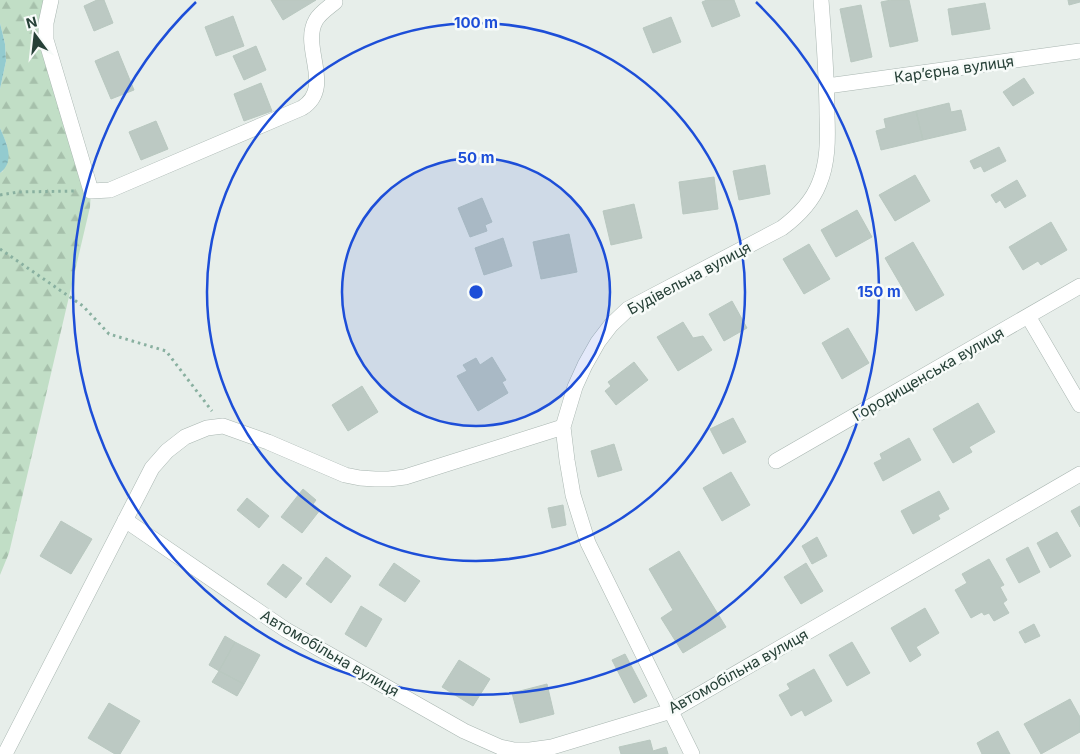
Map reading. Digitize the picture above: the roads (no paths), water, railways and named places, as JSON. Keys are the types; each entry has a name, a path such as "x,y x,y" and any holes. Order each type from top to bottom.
{"street":[{"path":"51,0 46,23 46,40 92,191 110,190 310,103 317,78 311,35 312,28 321,14 336,1"},
{"name":"Будівельна вулиця","path":"692,754 588,543 573,495 566,460 563,427 575,387 585,365 598,342 611,325 628,309 782,228 799,215 819,186 825,169 828,143 827,86 821,0"},
{"name":"Карʼєрна вулиця","path":"827,86 1080,51"},
{"name":"Городищенська вулиця","path":"776,461 1080,286"},
{"path":"1028,316 1080,405"},
{"path":"5,754 152,468 167,450 185,438 207,428 223,426 268,442 345,475 374,480 405,477 563,427"},
{"name":"Автомобільна вулиця","path":"124,520 286,630 464,731 500,747 514,750 530,750 552,747 671,710 1080,474"}],"water":[{"path":"0,23 5,44 6,61 0,89"},
{"path":"0,128 7,145 9,157 8,163 0,173"}]}
